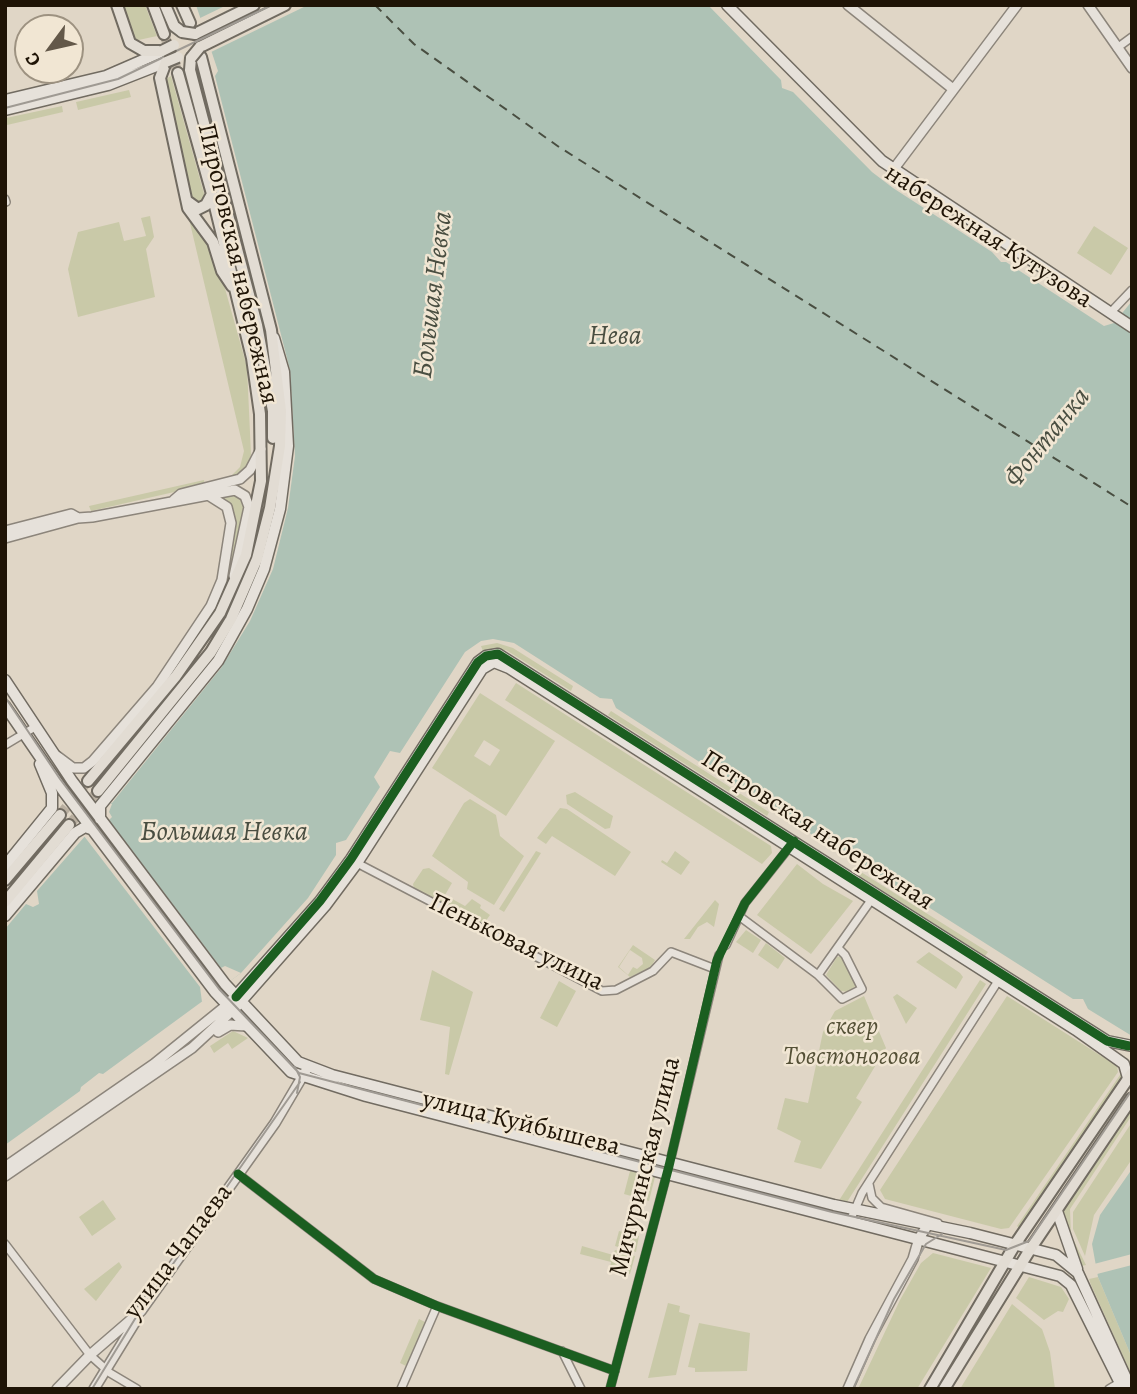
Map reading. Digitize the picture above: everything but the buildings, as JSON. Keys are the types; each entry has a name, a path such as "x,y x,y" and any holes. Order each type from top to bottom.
{"main road":[{"path":"117,5 130,43 163,58"},
{"path":"153,5 164,34"},
{"path":"165,5 174,26 189,45"},
{"path":"182,5 189,45"},
{"path":"189,45 254,5"},
{"path":"5,100 106,76 163,58 285,5"},
{"name":"набережная Кутузова","path":"718,5 889,175 1098,309 1114,314"},
{"name":"набережная Кутузова","path":"727,5 893,170 1114,314"},
{"name":"Пироговская набережная","path":"98,790 211,652 231,619 257,559 276,472 281,411 271,330 189,45"},
{"name":"Пироговская набережная","path":"189,45 190,70 257,325 273,411 276,472"},
{"path":"5,110 108,85 145,72 163,58"},
{"name":"Пироговская набережная","path":"163,58 160,78 186,201 198,209 206,205 212,194"},
{"path":"145,72 154,72 160,78"},
{"name":"Пироговская набережная","path":"88,781 200,646 232,588 246,555 257,508 261,447 256,380 212,194 177,74"},
{"path":"186,201 193,219 213,242 222,271 236,292"},
{"path":"1114,314 1132,327"},
{"path":"100,819 100,806 218,661 247,609 264,569 280,509 288,446 284,372 271,330"},
{"name":"Петровская набережная","path":"354,861 483,662 494,662 509,668 792,844 1112,1049 1127,1066 1130,1076"},
{"name":"улица Куйбышева","path":"5,680 51,752 225,984 293,1058 308,1067 853,1209 1016,1243 1063,1258 1078,1273"},
{"path":"5,706 38,757 52,793 52,808 5,866"},
{"name":"улица Куйбышева","path":"38,757 215,992 287,1069 303,1078 1060,1276 1071,1284 1125,1385"},
{"path":"5,880 60,815"},
{"path":"5,902 69,825"},
{"path":"5,916 75,833 85,827 91,829"},
{"path":"229,1008 354,861"},
{"name":"Петровская набережная","path":"1112,1049 1132,1046"},
{"path":"930,1389 1016,1243 1130,1076"},
{"path":"944,1389 1031,1248 1132,1098"},
{"path":"1058,1211 1078,1273 1125,1385"}],"street":[{"path":"848,5 953,89"},
{"path":"893,170 1017,5"},
{"path":"1088,5 1132,68"},
{"path":"1117,48 1132,37"},
{"path":"1114,314 1132,290"},
{"path":"173,499 181,494 240,479 250,470 261,447"},
{"path":"5,538 78,518 235,490 248,501 248,512 232,588"},
{"path":"51,752 73,768 89,764 157,687 192,638 222,580 231,523 227,508 208,495"},
{"path":"5,531 71,514 78,518"},
{"path":"5,745 35,727"},
{"path":"726,945 745,902 792,844"},
{"name":"Пеньковая улица","path":"354,861 602,991 616,989 653,971 671,952 715,969"},
{"path":"818,975 874,897"},
{"path":"740,916 818,975 842,999 862,989 845,955 838,948"},
{"name":"Мичуринская улица","path":"610,1389 667,1174 719,955"},
{"path":"850,1221 853,1209 869,1183 1000,978"},
{"path":"5,1176 207,1035 229,1008"},
{"path":"5,1167 164,1057 229,1008"},
{"path":"207,1035 213,1036 230,1025 246,1026"},
{"name":"улица Чапаева","path":"57,1389 90,1355 141,1311 239,1174 308,1067"},
{"path":"239,1174 374,1279 437,1307 615,1371"},
{"path":"869,1183 872,1198 881,1207 951,1228"},
{"path":"848,1389 870,1339 913,1259 919,1238 928,1225"},
{"path":"5,1244 90,1355 105,1370 137,1389"},
{"path":"401,1389 437,1307"},
{"path":"94,1389 141,1311"},
{"path":"561,1350 581,1389"},
{"path":"1109,1389 1125,1385"}],"green space":[{"path":"122,5 145,5 157,36 134,41"},
{"path":"171,76 205,197 203,203 192,204 164,80"},
{"path":"129,90 131,97 78,110 76,102"},
{"path":"62,106 63,112 7,125 6,118"},
{"path":"150,216 154,237 146,249 155,297 78,317 68,269 78,232 119,222 124,241 146,236 141,218"},
{"path":"189,219 215,253 247,367 251,455 246,468 227,480 240,467 244,451"},
{"path":"1094,226 1128,248 1111,275 1077,253"},
{"path":"204,480 205,485 91,511 89,506"},
{"path":"235,494 243,498 246,507 223,593 215,609 231,556 234,523 233,511 219,496"},
{"path":"497,643 513,648 573,686 571,691 506,650 483,651 481,646"},
{"path":"516,683 771,846 772,853 762,864 505,700"},
{"path":"480,693 555,741 506,816 432,768","holes":["484,740 500,750 490,766 474,756"]},
{"path":"611,711 769,812 767,816 608,715"},
{"path":"575,792 613,816 610,828 605,829 567,804 566,795"},
{"path":"470,799 496,815 500,836 524,856 494,905 467,889 468,882 432,856 464,803"},
{"path":"560,808 567,809 631,852 615,876 552,836 546,844 537,838"},
{"path":"536,851 541,853 504,912 499,909"},
{"path":"675,851 690,862 681,875 661,862 662,860 667,863"},
{"path":"797,864 823,884 853,901 811,954 757,915"},
{"path":"853,867 988,952 985,956 852,871"},
{"path":"429,868 452,883 445,895 465,906 472,899 481,905 480,908 490,915 485,922 482,924 414,889 413,884 423,869"},
{"path":"715,900 719,904 714,927 707,922 698,927 690,939 684,939"},
{"path":"746,930 761,940 753,953 736,942"},
{"path":"766,943 785,958 778,969 758,955"},
{"path":"633,945 655,960 651,967 630,977 618,967","holes":["630,950 642,958 643,964 637,969 633,967 628,975 619,967"]},
{"path":"929,952 963,977 956,989 916,962"},
{"path":"842,956 857,985 848,992 841,991 826,975 837,957"},
{"path":"432,970 473,992 449,1075 445,1074 450,1027 420,1020"},
{"path":"980,980 986,984 847,1202 838,1202"},
{"path":"559,981 576,991 557,1027 540,1018"},
{"path":"897,994 917,1008 906,1024 893,997"},
{"name":"сквер Товстоногова","path":"864,996 886,1048 856,1098 862,1102 821,1169 794,1162 801,1141 777,1129 785,1098 808,1103 823,1032 835,1011"},
{"path":"1007,996 1117,1066 1118,1072 1009,1228 1001,1229 885,1199 880,1190"},
{"path":"233,1031 248,1038 232,1049 228,1043 214,1053 210,1046"},
{"path":"1122,1072 1124,1074 1019,1228 1017,1226"},
{"path":"1132,1110 1132,1115 1070,1209 1071,1235 1086,1265 1081,1266 1062,1217 1063,1212"},
{"path":"1132,1122 1132,1159 1094,1215 1085,1256 1073,1229 1073,1212"},
{"path":"630,1171 655,1177 649,1201 624,1194"},
{"path":"103,1200 116,1219 92,1236 79,1217"},
{"path":"619,1231 639,1236 636,1252 615,1246"},
{"path":"582,1246 613,1255 615,1250 635,1256 630,1274 610,1268 611,1262 580,1254"},
{"path":"933,1253 991,1268 917,1389 858,1389 900,1300 921,1263"},
{"path":"119,1262 122,1267 96,1301 84,1289"},
{"path":"1029,1277 1061,1287 1069,1299 1063,1312 1058,1311 1044,1320 1016,1298"},
{"path":"1098,1277 1132,1358 1132,1376 1089,1279"},
{"path":"668,1303 680,1306 679,1312 690,1315 676,1375 648,1378"},
{"path":"1012,1304 1042,1329 1050,1352 1055,1389 960,1389"},
{"path":"419,1319 425,1322 406,1366 400,1363"},
{"path":"699,1323 750,1333 747,1371 695,1372 695,1368 688,1367"}],"water":[{"name":"Нева","path":"196,5 708,5 781,80 782,88 793,92 872,172 893,188 992,252 1001,262 1006,262 1104,326 1114,323 1132,301 1132,1036 1088,1009 1083,999 1073,999 859,863 858,859 832,843 828,845 616,708 612,699 600,698 514,643 493,639 481,641 465,652 400,753 390,751 374,777 380,787 346,840 336,843 336,855 308,898 241,973 103,1074 99,1073 81,1087 80,1091 5,1145 5,929 26,904 33,907 39,904 37,891 100,819 109,802 112,803 221,668 250,621 273,569 288,508 295,456 290,370 215,76 218,71"},
{"path":"1132,1169 1132,1358 1098,1277 1092,1244 1100,1215"}],"pier":[{"path":"227,5 308,5 209,53 198,19"},
{"path":"109,802 112,804 109,812 112,817 109,820 221,968 225,966 241,973 202,1002 200,987 84,836 100,819"},
{"path":"1132,1254 1132,1265 1097,1274 1094,1264"}],"ferry route":[{"path":"375,5 414,44 559,147 1132,507"}],"tunnel":[{"path":"164,34 178,73"},
{"path":"60,815 88,781"},
{"path":"69,825 98,791"}],"tram line":[{"path":"5,108 118,79 272,5"},
{"path":"5,697 60,779 219,989 299,1073 832,1212 1006,1250 1029,1241 1132,1090"},
{"path":"295,1067 300,1077 297,1093"},
{"path":"92,1389 138,1314 300,1082"},
{"path":"853,1389 894,1299 926,1244 942,1234"}],"cycle path":[{"path":"236,997 320,901 351,859 478,662 486,656 498,654 1107,1041 1129,1046"},
{"path":"610,1389 669,1166 717,960 745,903 794,841"},
{"path":"238,1174 374,1279 437,1306 615,1371"}],"water label":[{"name":"Большая Невка","path":"434,295"},
{"name":"Фонтанка","path":"1048,438"},
{"name":"Большая Невка","path":"224,833"}]}
